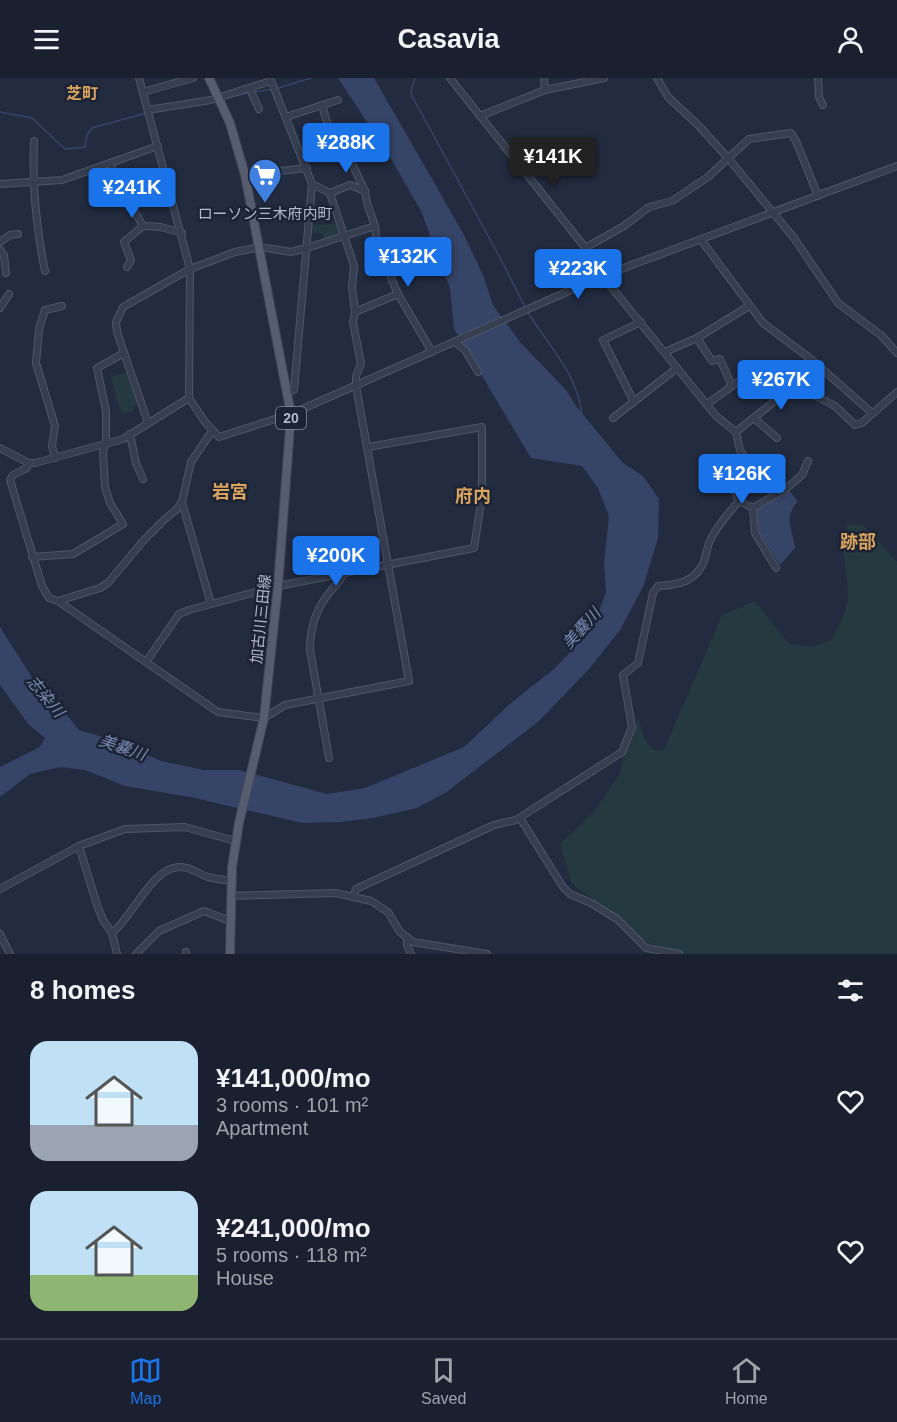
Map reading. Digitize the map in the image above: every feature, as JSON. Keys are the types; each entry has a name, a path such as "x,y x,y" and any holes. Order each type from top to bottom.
{"main road":[{"name":"加古川三田線","path":"209,78 230,123 245,175 291,414 278,586 264,718 236,841 231,896 230,954"}],"street":[{"path":"139,78 190,269 189,398 212,431 219,437 291,414 604,275 897,166"},
{"path":"143,92 193,78"},
{"path":"450,78 599,265 608,283 716,416 736,432 740,450 747,459 733,488 738,501 753,508"},
{"path":"544,78 545,90"},
{"path":"480,116 545,90 604,78"},
{"path":"657,78 668,97 728,158 794,238 838,303 882,336 897,353"},
{"path":"818,78 819,97 823,105"},
{"path":"149,112 273,85 312,184 294,390 288,392"},
{"path":"250,89 259,109"},
{"path":"286,117 339,100"},
{"path":"322,105 328,126 347,153 365,191 375,226 377,245 398,294 432,352"},
{"path":"585,248 624,226 649,207 672,201 708,177 749,139 791,133 818,196"},
{"path":"34,141 35,219 45,271"},
{"path":"0,184 62,180 158,146"},
{"path":"110,163 121,189 143,226"},
{"path":"245,175 307,168"},
{"path":"28,463 27,468 10,480 32,557 42,586 49,598 58,601 218,712 264,718 285,705 409,681 390,564 356,386 356,376 361,364 352,322 355,312 352,287 354,266 330,193 312,184"},
{"path":"330,193 350,185 365,191"},
{"path":"127,267 130,260 124,242 143,226 161,226 182,233"},
{"path":"148,423 117,332 116,322 123,307 190,269 235,252 260,247 291,252 375,226"},
{"path":"0,242 10,234 18,234"},
{"path":"701,240 763,323 813,360 872,413"},
{"path":"0,249 4,255 6,273"},
{"path":"0,308 9,294"},
{"path":"355,312 398,294"},
{"path":"56,458 52,446 55,426 36,363 39,328 45,310 62,306"},
{"path":"665,352 697,338 749,306"},
{"path":"634,402 603,340 641,322"},
{"path":"697,338 712,361 720,359 732,386"},
{"path":"454,342 465,350 478,372"},
{"path":"32,557 73,554 123,524 110,503 105,487 106,411 97,368 124,353"},
{"path":"736,432 795,385 813,360"},
{"path":"613,418 677,368"},
{"path":"707,404 749,374"},
{"path":"795,385 835,406 855,425 862,423 897,392"},
{"path":"0,448 28,463 56,458 76,450 104,445 130,434 189,398"},
{"path":"754,418 777,438"},
{"path":"146,662 179,614 278,586 474,548 482,496 482,427 368,447"},
{"path":"58,601 108,583 142,541 176,510 182,502 191,462 212,431"},
{"path":"130,434 136,462 143,479"},
{"path":"753,508 787,488 802,475 808,461"},
{"path":"353,897 356,889 494,825 520,818 622,752 632,727 623,675 638,663 653,593 658,586 678,585 689,580 703,564 710,542 721,522 738,501"},
{"path":"182,502 210,604"},
{"path":"753,508 755,533 776,568"},
{"path":"329,758 310,650 315,617 324,599 344,573"},
{"path":"520,818 563,887 570,894 591,903 617,919 646,948 679,954"},
{"path":"0,889 79,846 125,829 185,827 236,841"},
{"path":"79,846 103,920 112,933 117,954"},
{"path":"112,933 138,903 154,879 172,868 191,869 207,876 232,882"},
{"path":"231,896 336,893 378,904 388,912 400,932 413,942 487,954"},
{"path":"136,954 159,931 204,910 230,921"},
{"path":"0,934 10,954"},
{"path":"407,938 411,954"}],"green space":[{"path":"337,224 340,235 325,240 322,233 311,233 311,225"},
{"path":"127,372 138,405 133,407 134,410 123,414 111,377"},
{"path":"847,524 863,525 897,562 897,954 685,954 644,941 620,918 572,884 560,844 593,813 621,772 623,756 638,718 645,740 653,750 664,750 722,615 755,601 789,644 813,647 831,640 842,619 848,595 844,552"}],"water":[{"path":"338,78 374,78 463,233 483,275 493,305 520,342 566,390 576,406 623,463 643,476 659,499 658,538 643,587 620,630 590,668 538,722 445,793 417,808 373,818 302,823 190,797 125,786 85,770 60,767 30,774 0,797 0,767 40,747 45,738 29,725 0,685 0,627 33,679 53,698 79,730 114,740 161,761 204,770 239,770 327,794 365,788 464,747 511,703 555,668 593,628 606,592 604,563 609,516 598,488 582,466 531,458 454,329 450,288 421,211 390,157"},
{"path":"789,490 798,502 793,507 790,518 795,548 780,565 759,533 757,509"}],"waterway":[{"path":"278,88 311,78"},
{"path":"415,78 411,91 412,96 525,307"},
{"path":"254,92 273,89"},
{"path":"234,96 249,93"},
{"path":"0,112 32,118 65,149 85,147 87,135 92,128 146,113"},
{"path":"527,311 568,372 579,399 582,414"}],"place":[{"name":"ローソン三木府内町","path":"265,204"}],"district":[{"name":"芝町","path":"82,93"},
{"name":"岩宮","path":"230,492"},
{"name":"府内","path":"473,496"},
{"name":"跡部","path":"858,542"}],"water label":[{"name":"美嚢川","path":"581,628"},
{"name":"志染川","path":"46,696"},
{"name":"美嚢川","path":"123,747"}]}
